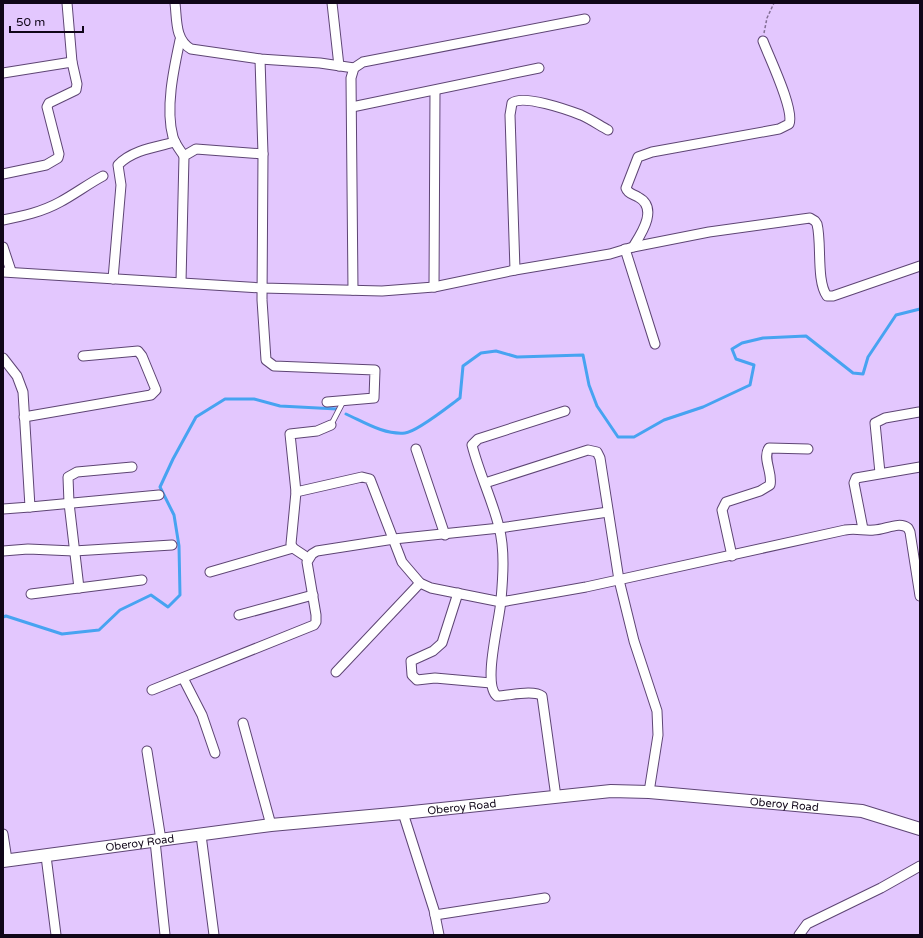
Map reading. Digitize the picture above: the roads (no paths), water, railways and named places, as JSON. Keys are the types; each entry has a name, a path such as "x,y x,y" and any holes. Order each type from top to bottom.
{"street":[{"path":"3,174 46,165 58,158 59,154 47,107 49,102 76,90 77,84 72,62 67,3"},
{"path":"175,3 180,40 174,67 171,113 173,137 184,156 181,282"},
{"path":"332,3 339,66"},
{"path":"353,290 351,78 354,68 363,62 585,19"},
{"path":"180,40 184,45 191,49 260,59 320,63 354,68"},
{"path":"655,344 629,248 648,217 645,202 629,193 626,188 638,157 652,152 779,129 789,124 791,117 787,101 763,41"},
{"path":"260,59 263,154 262,288 265,355 268,363 274,366 375,370 374,398 327,402"},
{"path":"3,73 72,62"},
{"path":"352,107 539,68"},
{"path":"434,91 434,287"},
{"path":"515,270 510,114 512,103 520,100 531,101 569,111 608,130"},
{"path":"113,279 121,185 118,165 129,156 176,142"},
{"path":"184,156 196,149 263,154"},
{"path":"3,220 24,216 59,203 103,176"},
{"path":"3,247 7,271 262,288 382,291 434,287 709,232 810,218 818,224 822,276 824,291 827,296 832,296 920,266"},
{"path":"24,417 151,395 156,390 142,356 138,351 83,356"},
{"path":"3,358 17,376 23,392 30,507"},
{"path":"3,374 12,369"},
{"path":"556,797 542,696 539,693 528,693 497,696 492,690 490,683 501,602 503,556 500,528 472,445 474,442 564,410"},
{"path":"880,474 875,423 885,418 919,412"},
{"path":"152,690 314,625 316,622 316,615 308,558 293,548 290,539 296,492 290,434 317,432 331,425"},
{"path":"732,556 722,510 726,502 760,491 770,484 771,479 766,455 769,448 808,449"},
{"path":"416,449 445,534"},
{"path":"484,484 588,450 593,450 600,458 619,580 636,648 657,711 658,735 649,792"},
{"path":"863,529 855,479 920,467"},
{"path":"79,588 67,480 71,474 77,472 132,468"},
{"path":"296,492 362,477 370,479 402,562 420,582 431,588 501,602 619,580 845,530 874,530 901,524 908,528 912,538 920,596"},
{"path":"3,510 159,495"},
{"path":"308,558 317,551 394,538 500,528 608,512"},
{"path":"3,551 74,550 172,545"},
{"path":"210,572 293,548"},
{"path":"30,594 142,580"},
{"path":"336,672 420,582"},
{"path":"458,593 442,643 433,651 411,661 412,675 417,680 435,678 490,683"},
{"path":"240,615 313,595"},
{"path":"183,678 202,715 215,753"},
{"path":"243,723 271,825"},
{"path":"146,751 158,840 165,935"},
{"name":"Oberoy Road","path":"5,860 46,856 271,825 611,791 649,792 862,811 920,829"},
{"path":"403,813 435,915 439,935"},
{"path":"3,834 5,860"},
{"path":"200,835 214,935"},
{"path":"46,856 56,935"},
{"path":"799,935 807,924 881,888 920,866"},
{"path":"435,915 546,898"}],"lane":[{"path":"331,425 344,400"}],"waterway":[{"path":"346,414 389,432 410,432 425,424 460,398 463,366 481,353 496,351 517,357 583,355 589,385 597,406 618,437 634,437 664,420 703,407 750,385 754,365 736,359 732,349 742,343 763,338 806,336 853,373 863,374 868,357 896,315 920,309"},
{"path":"3,617 6,616 62,634 99,630 120,610 151,595 168,607 180,595 179,546 174,515 160,487 173,459 196,417 225,399 254,399 280,406 337,409"}]}
